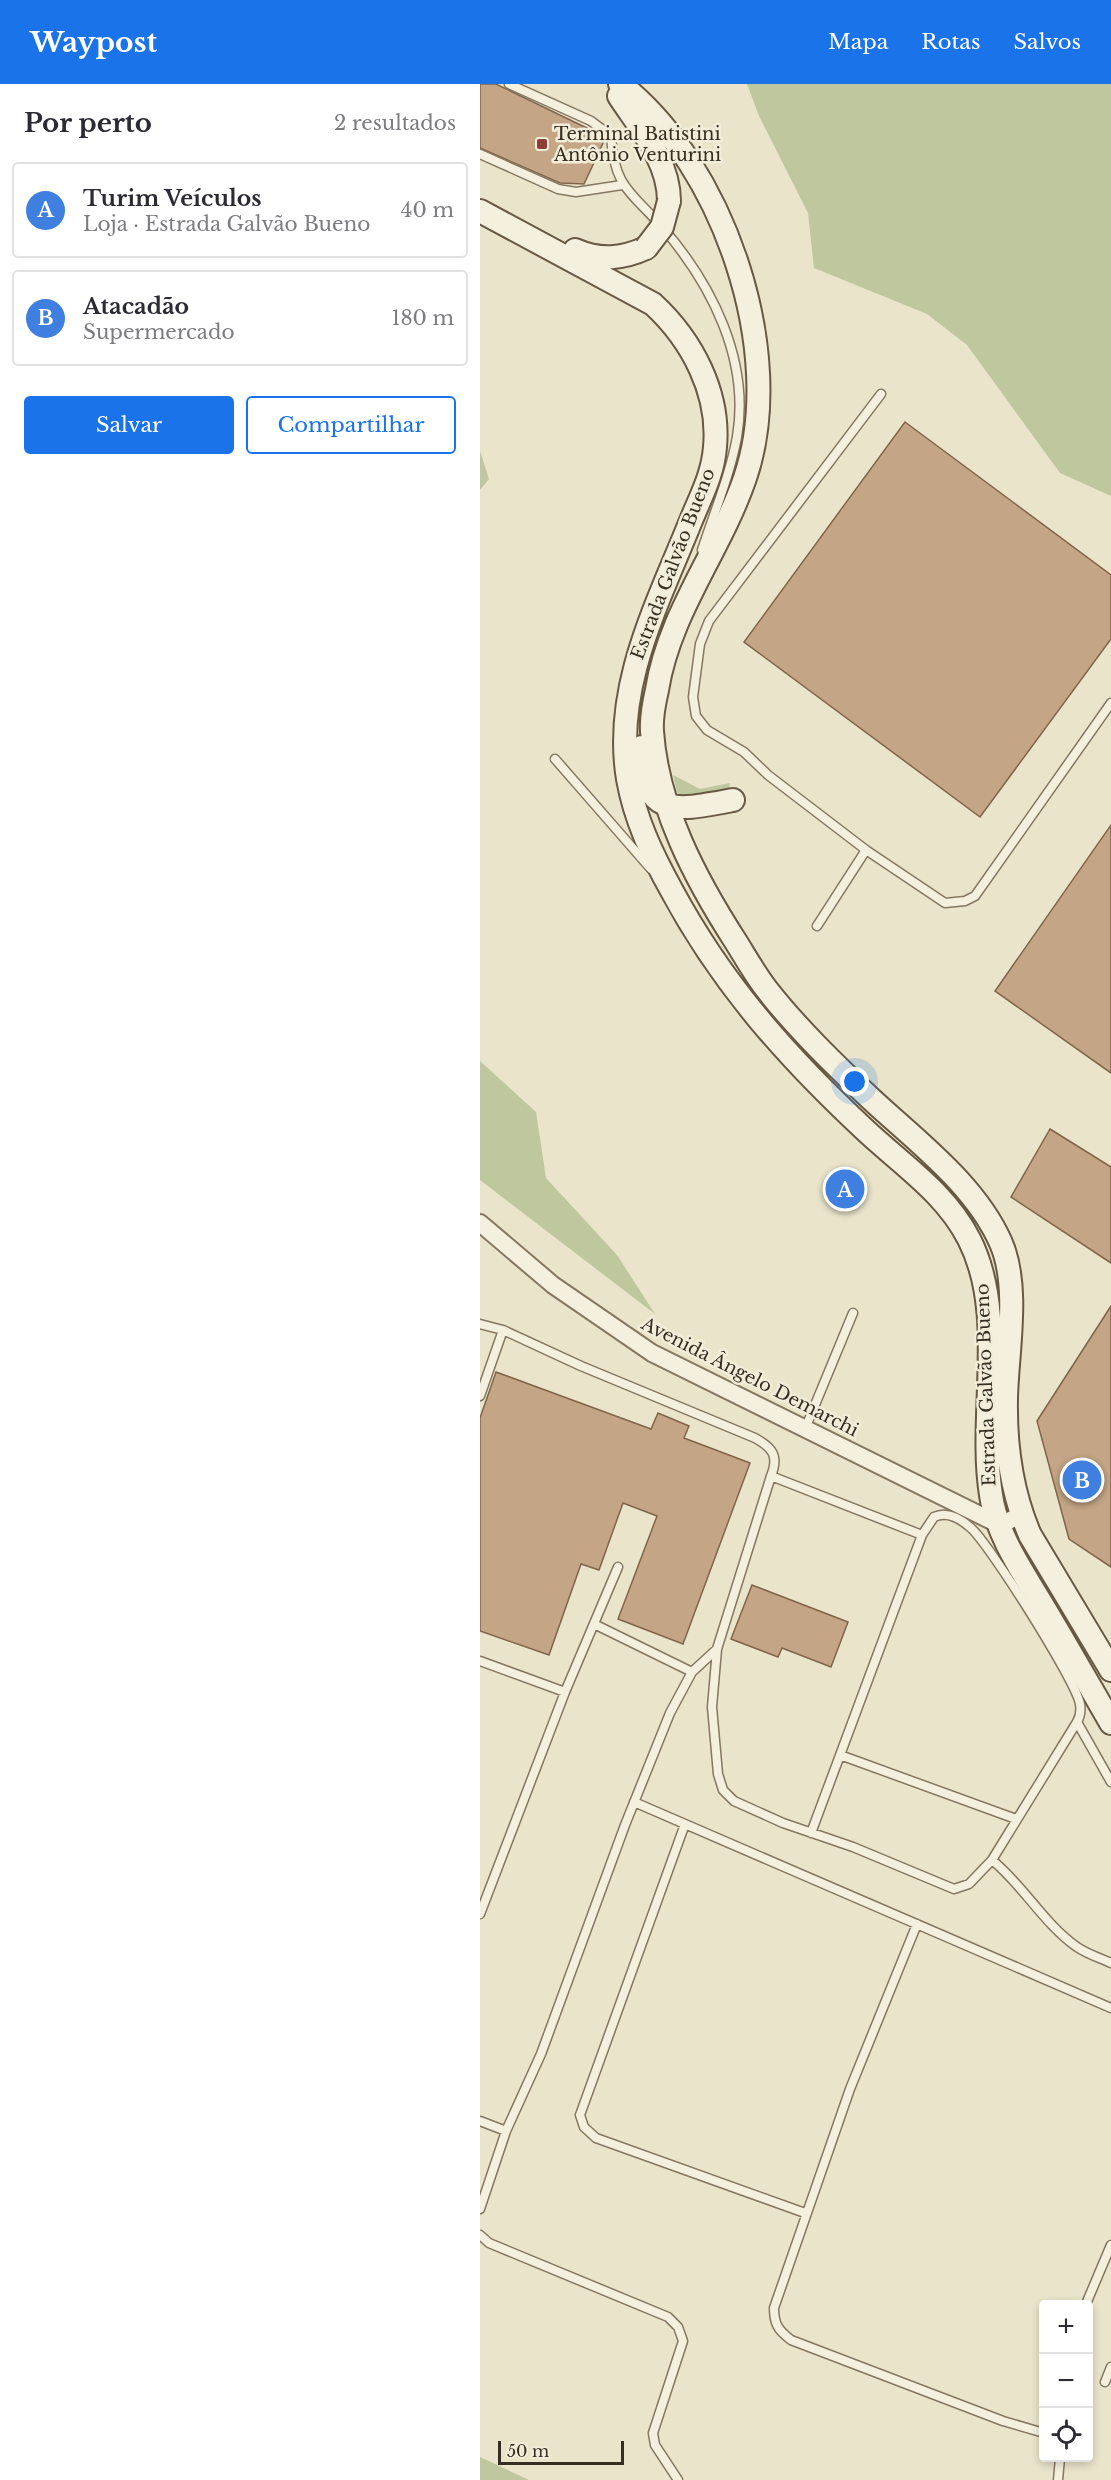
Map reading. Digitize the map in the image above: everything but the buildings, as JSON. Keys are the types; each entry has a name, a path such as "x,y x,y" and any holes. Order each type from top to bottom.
{"main road":[{"path":"480,210 588,256 618,257 646,248 662,227 669,201 668,187 658,157 611,84"},
{"name":"Estrada Galvão Bueno","path":"620,84 656,120 672,140 719,217 739,267 748,302 757,359 757,428 745,480 679,615 661,664 651,724 669,806 677,831 707,897 765,987 852,1081 946,1168 973,1200 1001,1244 1007,1265 1011,1314 1006,1402 1009,1466 1021,1515 1030,1535 1111,1670"},
{"name":"Estrada Galvão Bueno","path":"480,210 653,304 671,320 697,360 713,408 715,451 710,478 634,667 625,733 628,776 634,807 652,854 670,888 727,981 785,1051 866,1132 926,1184 954,1213 971,1242 982,1273 987,1310 989,1355 987,1463 991,1499 1010,1548 1107,1706"},
{"path":"661,597 655,646 642,708 642,770 648,791 656,801 669,806 694,807 733,800"}],"street":[{"name":"Avenida Ângelo Demarchi","path":"483,1228 553,1286 652,1353 1000,1525"},
{"path":"1000,1525 1021,1515"}],"lane":[{"path":"509,84 591,121 611,136 612,151 622,185 677,246 712,299 727,332 737,374 739,396 737,436 730,468 679,615"},
{"path":"480,154 558,189 576,192 622,185"},
{"path":"880,394 709,621 700,644 693,697 696,716 707,730 744,752 768,775 866,850 945,903 964,901 975,896 1111,704"},
{"path":"661,597 730,468"},
{"path":"555,759 670,888"},
{"path":"817,926 866,850"},
{"path":"805,1429 853,1313"},
{"path":"480,1324 503,1330 769,1446 775,1455 776,1465 747,1545 717,1649 712,1707 718,1774 723,1790 735,1801 811,1833 853,1847 954,1888 969,1884 992,1860 1077,1722 1080,1704 1074,1689 989,1550 974,1530 956,1518 940,1514 931,1520 922,1535 811,1833"},
{"path":"480,1396 503,1330"},
{"path":"771,1476 922,1535"},
{"path":"480,1914 565,1692 618,1567"},
{"path":"594,1624 692,1672"},
{"path":"480,2209 506,2131 541,2054 634,1802 670,1713 692,1672 717,1649"},
{"path":"480,1661 565,1692"},
{"path":"1077,1722 1111,1782"},
{"path":"840,1755 1016,1819"},
{"path":"634,1802 1111,2008"},
{"path":"685,1824 580,2115 584,2127 596,2138 805,2213"},
{"path":"992,1860 1011,1875 1059,1931 1077,1947 1111,1963"},
{"path":"917,1924 850,2089 805,2213 774,2308 774,2323 791,2340 906,2385 1039,2431"},
{"path":"480,2121 506,2131"},
{"path":"480,2235 489,2243 668,2317 678,2327 683,2341 653,2433 655,2445 678,2480"},
{"path":"1088,2300 1111,2245"},
{"path":"1105,2382 1111,2367"},
{"path":"1058,2480 1060,2462"}],"green space":[{"path":"747,84 1111,84 1111,496 1060,473 967,345 927,314 814,268 808,213 759,116"},
{"path":"480,451 489,479 480,490"},
{"path":"673,775 700,789 730,783 729,789 703,797 681,796 677,792"},
{"path":"480,1061 536,1112 546,1178 617,1255 655,1314 480,1180"},
{"path":"480,2457 529,2480 480,2480"}],"place":[{"name":"Terminal Batistini Antônio Venturini","path":"542,144"},
{"name":"Turim Veículos","path":"845,1189"},
{"name":"Atacadão","path":"1082,1480"}]}
